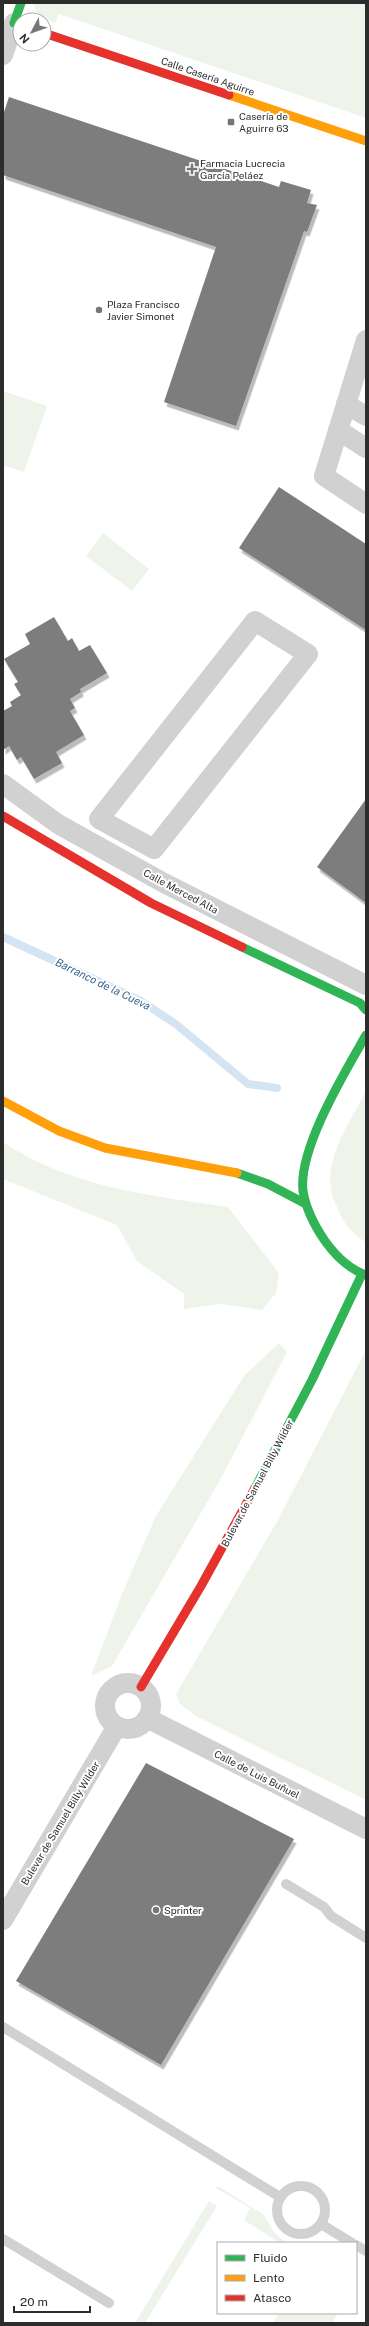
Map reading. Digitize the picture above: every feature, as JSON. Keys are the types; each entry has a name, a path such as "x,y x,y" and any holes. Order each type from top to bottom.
{"main road":[{"name":"Calle Casería Aguirre","path":"52,36 366,141"},
{"path":"3,816 151,904 360,1003 366,1010"},
{"path":"364,1274 335,1254 315,1230 304,1203 303,1169 312,1138 366,1035"},
{"path":"3,1100 18,1111 72,1137 119,1152 246,1175 276,1187 304,1203"},
{"name":"Bulevar de Samuel Billy Wilder","path":"141,1687 241,1514 325,1354 364,1274"}],"street":[{"path":"3,55 12,22"},
{"path":"366,340 324,476 366,504"},
{"path":"346,404 366,416"},
{"path":"338,430 366,448"},
{"path":"255,621 308,654 154,849 99,819 255,621"},
{"name":"Calle Merced Alta","path":"3,784 58,824 164,883 366,985"},
{"path":"120,1684 134,1684 141,1687 149,1697 151,1703 147,1718 132,1729 117,1726 107,1716 106,1701 108,1694 120,1684"},
{"name":"Calle de Luis Buñuel","path":"147,1718 366,1829"},
{"name":"Bulevar de Samuel Billy Wilder","path":"3,1920 117,1726"}],"lane":[{"path":"286,1884 324,1907 331,1916 366,1938"},
{"path":"3,2027 280,2197"},
{"path":"295,2186 307,2186 314,2189 320,2194 325,2205 324,2217 321,2224 316,2229 303,2234 289,2231 279,2220 277,2212 280,2197 285,2191 295,2186"},
{"path":"321,2224 350,2242"},
{"path":"3,2239 109,2303"},
{"path":"357,2246 366,2251"}],"shaded area":[{"path":"33,3 366,3 366,118 59,14 55,23 52,22 52,12 36,12"},
{"path":"3,391 47,406 24,472 3,465"},
{"path":"103,533 149,569 132,591 86,556"},
{"path":"366,1091 366,1242 353,1233 343,1220 333,1198 330,1181 331,1167 340,1140"},
{"path":"3,1142 29,1158 84,1180 140,1193 228,1207 279,1273 276,1293 262,1310 221,1304 184,1309 184,1294 137,1261 117,1225 3,1179"},
{"path":"279,1343 287,1352 220,1480 112,1666 91,1676 122,1594 156,1516 244,1376"},
{"path":"366,1350 366,1800 196,1716 180,1704 176,1694 278,1520"},
{"path":"218,2186 264,2215 274,2232 281,2239 288,2242 278,2242 244,2220 250,2208 216,2188"},
{"path":"209,2201 217,2206 145,2323 135,2323"},
{"path":"278,2314 337,2314 332,2323 273,2323"}],"building":[{"path":"9,97 279,187 281,181 311,190 307,203 317,205 307,232 304,231 236,426 164,402 216,247 3,175 3,115"},
{"path":"279,487 366,544 366,630 239,548"},
{"path":"54,617 68,641 72,638 79,651 90,645 107,673 80,689 81,692 70,699 75,708 70,711 84,735 56,752 62,763 34,779 21,757 17,760 9,746 3,750 3,711 12,706 10,702 21,695 14,684 18,682 4,659 30,644 25,634"},
{"path":"366,799 366,903 317,867"},
{"name":"Sprinter","path":"146,1763 294,1839 161,2065 16,1981"}],"waterway":[{"name":"Barranco de la Cueva","path":"3,937 141,1001 177,1025 248,1084 277,1088"}],"traffic: fast":[{"path":"18,12 21,3"},
{"path":"242,947 360,1003 366,1010"},
{"path":"366,1035 325,1111 315,1133 303,1174 303,1191 306,1205 317,1229 333,1251 343,1261 366,1275"},
{"path":"237,1173 268,1184 304,1203"},
{"path":"255,1488 312,1380 362,1274"}],"traffic: slow":[{"path":"229,95 366,141"},
{"path":"3,1101 59,1131 105,1148 237,1173"}],"traffic: jam":[{"path":"52,36 229,95"},
{"path":"3,816 151,903 242,947"},
{"path":"141,1687 201,1586 255,1488"}],"place":[{"name":"Casería de Aguirre 63","path":"231,122"},
{"name":"Farmacia Lucrecia García Peláez","path":"192,169"},
{"name":"Plaza Francisco Javier Simonet","path":"99,310"},
{"name":"Sprinter","path":"156,1910"}]}
